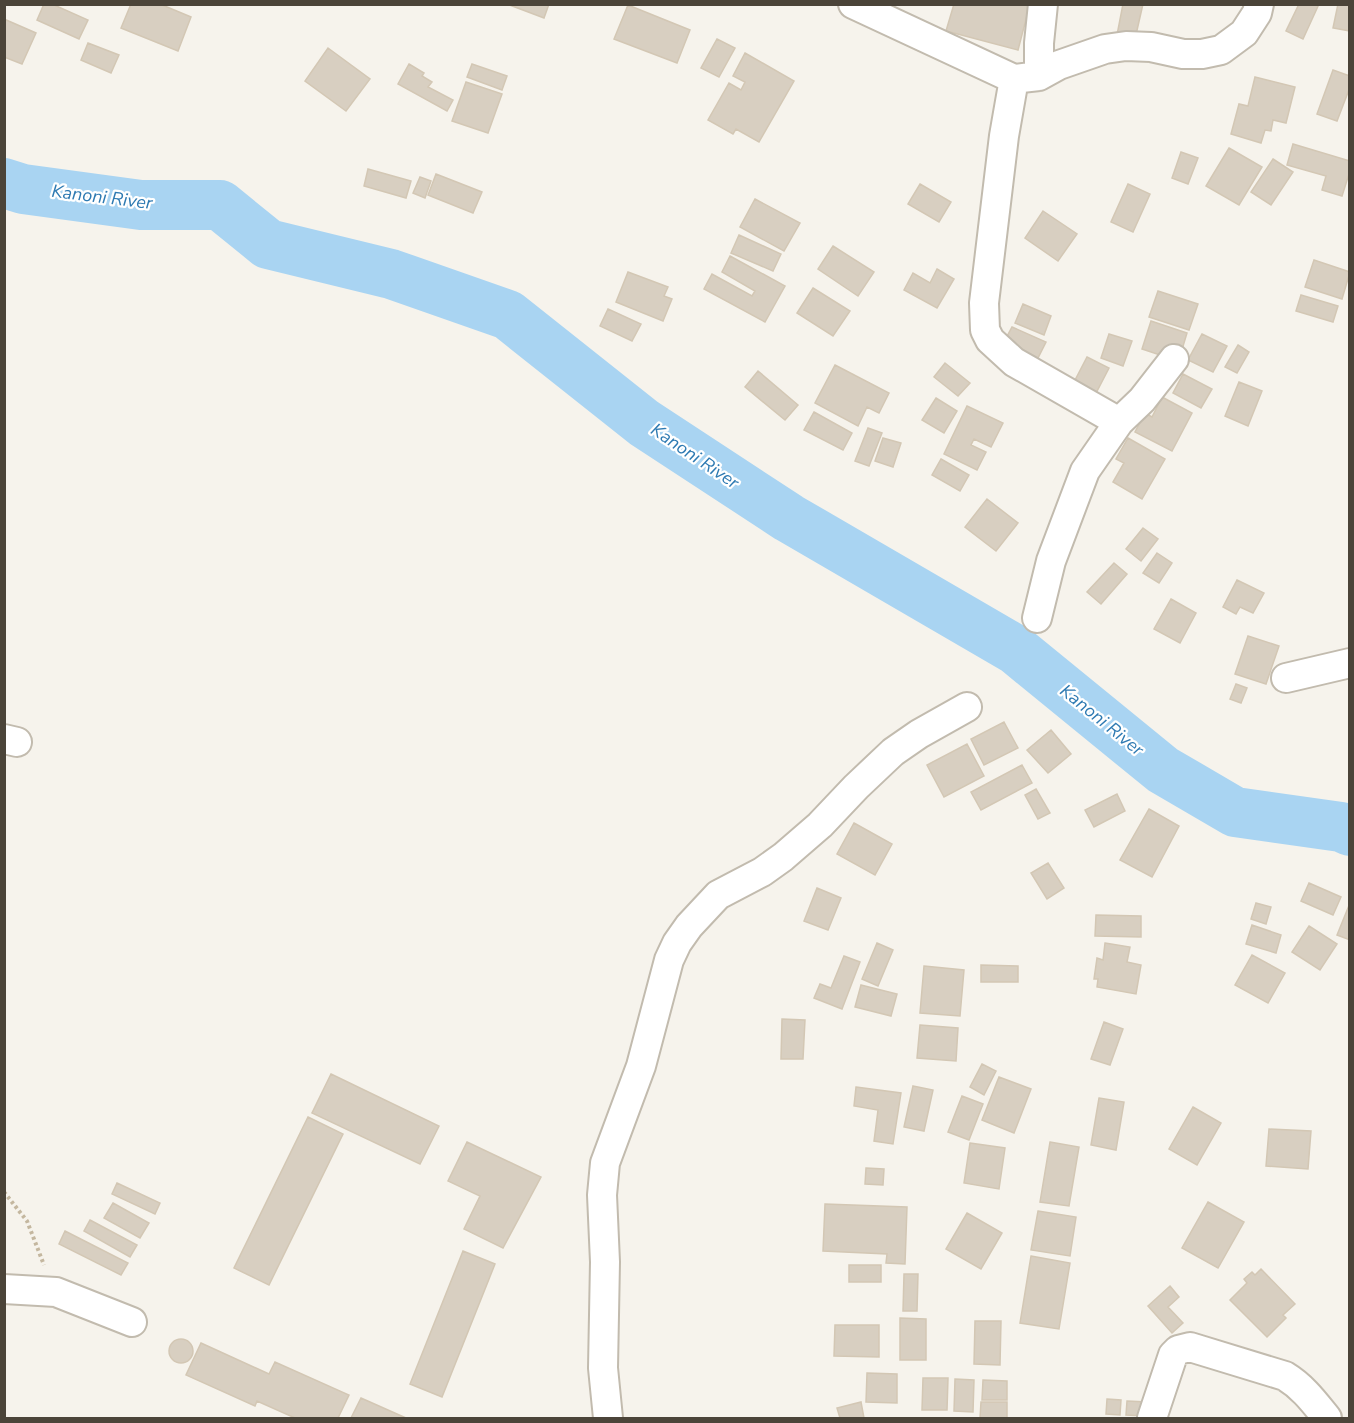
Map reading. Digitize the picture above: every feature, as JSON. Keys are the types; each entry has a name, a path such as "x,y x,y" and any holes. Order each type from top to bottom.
{"street":[{"path":"853,4 1027,78 1104,49 1126,46 1151,47 1183,54 1202,54 1221,50 1244,33 1257,13 1259,4"},
{"path":"1043,4 1039,43 1004,136 984,303 985,330 990,340 1014,362 1119,422"},
{"path":"1037,618 1051,561 1085,471 1119,422 1142,400 1174,359"},
{"path":"1286,678 1350,663"},
{"path":"608,1419 603,1368 605,1262 602,1195 605,1163 642,1066 669,960 677,943 689,926 718,895 762,872 783,857 820,825 893,752 919,734 967,707"},
{"path":"4,1289 56,1292 132,1322"},
{"path":"1152,1419 1173,1355 1178,1350 1190,1347 1285,1376 1298,1383 1327,1419"}],"path":[{"path":"4,1192 27,1221 56,1292"}],"building":[{"path":"44,4 52,4 88,20 79,39 37,20"},
{"path":"131,4 160,4 191,17 178,51 121,28"},
{"path":"507,4 549,4 544,18"},
{"path":"954,4 1030,4 1018,50 946,31"},
{"path":"1123,4 1143,4 1135,39 1117,35"},
{"path":"1299,4 1319,4 1303,39 1286,31"},
{"path":"1338,4 1350,4 1350,31 1333,28"},
{"path":"628,5 690,30 677,63 614,39"},
{"path":"4,19 36,33 22,64 4,57"},
{"path":"717,39 735,48 719,77 701,68"},
{"path":"88,43 119,55 111,73 81,60"},
{"path":"328,48 370,79 346,111 305,81"},
{"path":"745,53 794,81 759,142 736,129 733,134 708,120 729,83 741,90 745,82 733,76"},
{"path":"409,64 424,73 422,76 432,82 428,87 453,100 447,111 398,84"},
{"path":"472,64 507,76 502,90 467,77"},
{"path":"1333,70 1350,76 1350,87 1337,121 1317,114"},
{"path":"1255,77 1295,87 1286,123 1273,120 1271,131 1265,130 1261,143 1231,134 1239,104 1248,106"},
{"path":"466,82 502,94 488,133 452,121"},
{"path":"1293,144 1350,161 1350,171 1342,196 1322,190 1326,176 1287,165"},
{"path":"1229,148 1262,167 1239,205 1206,186"},
{"path":"1181,152 1198,158 1188,184 1172,178"},
{"path":"1273,159 1293,172 1271,205 1251,192"},
{"path":"368,169 411,181 406,198 364,186"},
{"path":"436,174 482,192 473,213 428,195"},
{"path":"420,177 431,181 425,198 413,193"},
{"path":"920,184 951,202 939,222 908,204"},
{"path":"1128,184 1150,194 1133,232 1111,222"},
{"path":"755,199 800,223 784,251 740,227"},
{"path":"1043,211 1077,234 1058,261 1025,238"},
{"path":"739,235 781,254 773,271 731,253"},
{"path":"833,246 874,272 858,296 818,269"},
{"path":"730,256 785,286 765,322 704,289 712,274 752,296 755,291 722,272"},
{"path":"1314,260 1350,272 1342,299 1305,287"},
{"path":"937,269 954,279 937,308 904,290 913,273 930,283"},
{"path":"628,272 668,287 664,296 672,299 663,321 616,302"},
{"path":"813,288 850,311 833,336 797,313"},
{"path":"1158,291 1198,304 1189,330 1149,317"},
{"path":"1301,295 1338,306 1333,322 1296,311"},
{"path":"1023,304 1051,316 1044,335 1015,323"},
{"path":"608,309 641,324 632,341 600,326"},
{"path":"1151,321 1187,333 1181,353 1166,357 1142,349"},
{"path":"1012,327 1046,342 1038,358 1004,342"},
{"path":"1109,334 1132,341 1123,366 1101,358"},
{"path":"1202,334 1227,346 1213,372 1188,360"},
{"path":"1238,345 1249,352 1237,373 1225,367"},
{"path":"1087,357 1109,368 1094,397 1072,386"},
{"path":"945,363 970,383 958,396 934,377"},
{"path":"835,365 889,393 879,413 867,407 858,426 815,403"},
{"path":"758,371 798,405 785,420 745,387"},
{"path":"1183,374 1212,389 1201,408 1173,393"},
{"path":"1239,382 1262,391 1248,426 1225,416"},
{"path":"1162,397 1192,413 1172,451 1135,432 1145,413 1152,417"},
{"path":"936,398 957,411 944,433 922,420"},
{"path":"967,406 1003,423 991,447 974,439 971,445 986,452 977,470 944,454"},
{"path":"814,412 852,433 843,450 804,430"},
{"path":"868,428 882,433 869,466 855,461"},
{"path":"883,438 901,443 893,467 875,461"},
{"path":"1128,438 1165,459 1142,499 1113,482 1124,463 1116,459"},
{"path":"941,459 969,475 960,491 932,475"},
{"path":"987,499 1018,523 996,551 965,527"},
{"path":"1143,528 1158,539 1141,561 1126,549"},
{"path":"1157,553 1172,563 1159,583 1143,573"},
{"path":"1114,563 1127,574 1101,604 1087,592"},
{"path":"1237,580 1264,593 1253,613 1240,607 1236,614 1223,607"},
{"path":"1171,599 1196,613 1180,643 1154,629"},
{"path":"1248,636 1279,646 1266,684 1235,674"},
{"path":"1236,684 1247,688 1241,703 1230,699"},
{"path":"1004,722 1018,748 984,765 971,739"},
{"path":"1051,730 1071,754 1048,773 1027,750"},
{"path":"967,744 984,776 944,797 927,765"},
{"path":"1022,765 1032,783 981,810 971,792"},
{"path":"1036,789 1050,813 1038,819 1025,795"},
{"path":"1117,794 1125,811 1094,827 1085,810"},
{"path":"1149,809 1179,826 1152,877 1120,860"},
{"path":"854,823 892,844 875,875 837,854"},
{"path":"1048,863 1064,888 1047,899 1031,873"},
{"path":"1309,883 1341,897 1333,915 1301,901"},
{"path":"817,888 841,898 828,930 804,921"},
{"path":"1256,903 1271,907 1266,924 1251,919"},
{"path":"1350,903 1350,940 1337,935"},
{"path":"1096,915 1141,916 1141,937 1095,936"},
{"path":"1252,925 1281,935 1276,953 1246,944"},
{"path":"1309,926 1337,944 1320,970 1292,952"},
{"path":"877,943 893,950 878,986 862,979"},
{"path":"1105,943 1130,947 1127,962 1141,965 1136,994 1097,987 1098,979 1094,979 1097,958 1103,960"},
{"path":"1252,955 1285,973 1268,1003 1235,985"},
{"path":"844,956 860,962 842,1009 814,998 820,984 831,988"},
{"path":"981,965 1018,966 1018,982 981,982"},
{"path":"924,966 964,970 960,1016 920,1013"},
{"path":"861,985 897,994 891,1016 855,1007"},
{"path":"782,1019 805,1020 803,1059 781,1059"},
{"path":"1104,1022 1123,1029 1110,1065 1091,1059"},
{"path":"920,1025 958,1028 956,1061 917,1058"},
{"path":"982,1064 996,1071 984,1095 970,1087"},
{"path":"331,1074 439,1126 420,1164 312,1113"},
{"path":"999,1077 1031,1089 1014,1133 982,1120"},
{"path":"913,1086 933,1090 924,1131 904,1127"},
{"path":"856,1087 901,1093 893,1144 874,1141 878,1110 854,1106"},
{"path":"962,1096 983,1104 969,1140 948,1132"},
{"path":"1099,1098 1124,1102 1116,1150 1091,1145"},
{"path":"1193,1107 1221,1123 1197,1165 1169,1149"},
{"path":"308,1117 343,1134 269,1285 234,1268"},
{"path":"1269,1129 1311,1131 1308,1169 1266,1166"},
{"path":"467,1142 541,1177 503,1248 464,1229 480,1196 448,1181"},
{"path":"1050,1142 1079,1147 1069,1206 1040,1202"},
{"path":"970,1143 1005,1148 999,1189 964,1183"},
{"path":"866,1168 884,1169 883,1185 865,1184"},
{"path":"117,1183 160,1203 155,1214 112,1194"},
{"path":"1208,1202 1244,1222 1218,1268 1182,1248"},
{"path":"113,1203 149,1223 140,1238 104,1218"},
{"path":"825,1204 907,1207 905,1264 886,1263 887,1254 823,1251"},
{"path":"1038,1211 1076,1217 1070,1256 1031,1250"},
{"path":"967,1213 1002,1233 981,1269 946,1249"},
{"path":"90,1220 137,1245 130,1257 84,1231"},
{"path":"65,1231 128,1263 121,1275 59,1244"},
{"path":"463,1251 495,1264 442,1397 410,1384"},
{"path":"1031,1256 1070,1263 1059,1329 1020,1323"},
{"path":"849,1265 881,1265 881,1282 849,1282"},
{"path":"1261,1269 1295,1304 1283,1315 1286,1318 1267,1337 1230,1300 1247,1283 1244,1279 1252,1272 1255,1275"},
{"path":"904,1274 918,1274 917,1311 903,1311"},
{"path":"1170,1286 1179,1297 1168,1307 1183,1323 1172,1333 1148,1306"},
{"path":"900,1318 926,1319 926,1360 900,1360"},
{"path":"975,1321 1001,1321 1000,1365 974,1364"},
{"path":"835,1325 879,1325 879,1357 834,1356"},
{"path":"181,1339 190,1342 193,1351 190,1360 181,1363 172,1360 169,1351 172,1342"},
{"path":"201,1343 269,1374 275,1362 349,1395 338,1418 295,1418 257,1401 255,1406 186,1375"},
{"path":"867,1373 897,1374 897,1403 866,1402"},
{"path":"923,1378 948,1378 947,1410 922,1410"},
{"path":"955,1379 974,1380 973,1412 954,1411"},
{"path":"983,1380 1007,1381 1007,1400 982,1400"},
{"path":"361,1398 406,1418 351,1418"},
{"path":"1107,1399 1121,1400 1120,1415 1106,1414"},
{"path":"1127,1401 1147,1402 1146,1416 1126,1415"},
{"path":"861,1402 864,1418 840,1418 837,1408"},
{"path":"981,1402 1007,1402 1007,1418 980,1418"}],"waterway":[{"name":"Kanoni River","path":"4,183 23,189 141,205 220,205 268,244 391,274 508,315 644,423 789,518 1016,650 1163,770 1235,812 1341,827 1350,831"}]}
